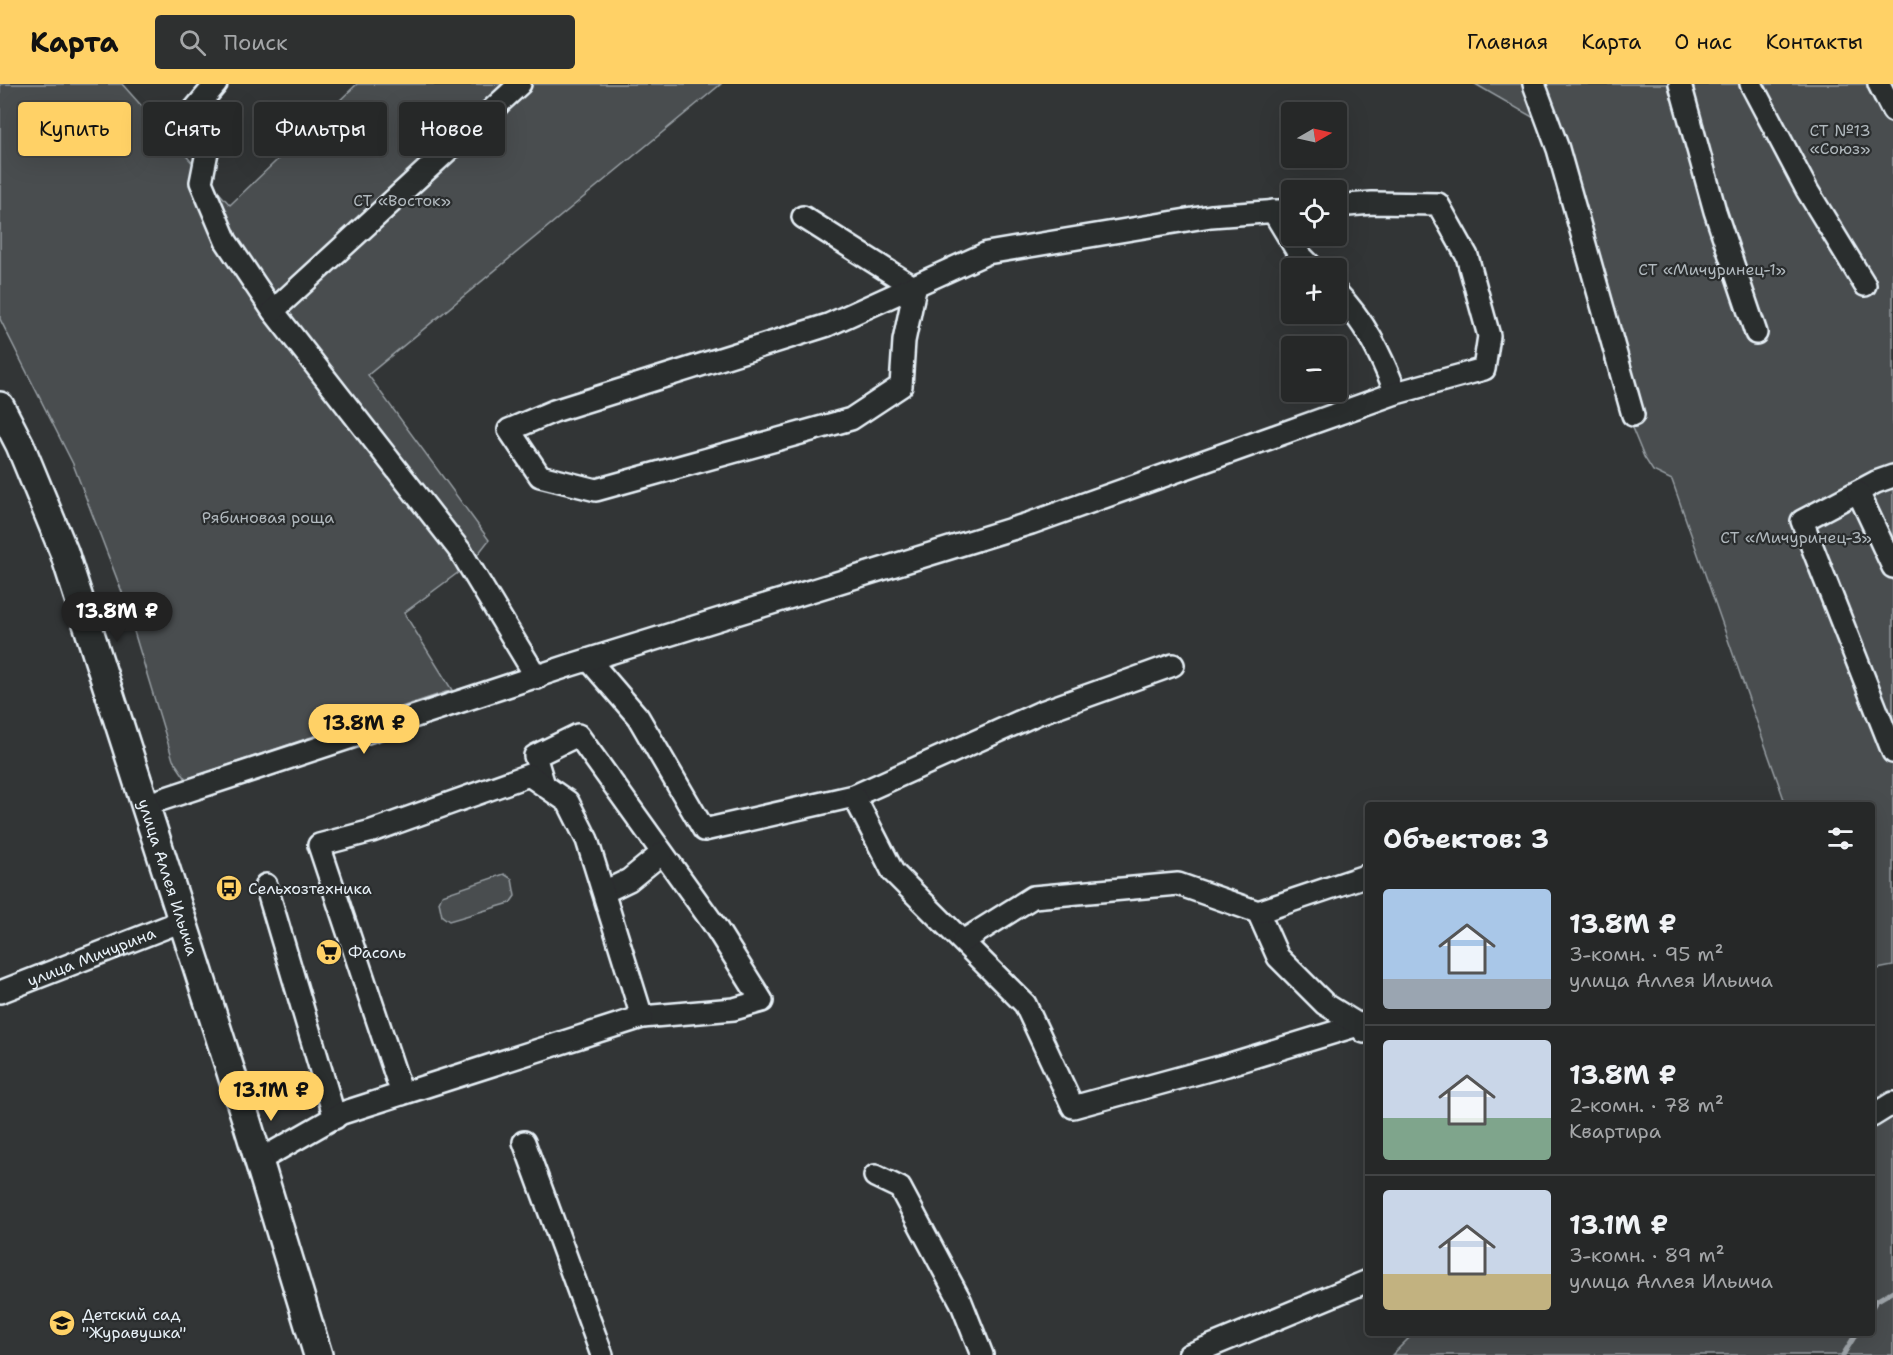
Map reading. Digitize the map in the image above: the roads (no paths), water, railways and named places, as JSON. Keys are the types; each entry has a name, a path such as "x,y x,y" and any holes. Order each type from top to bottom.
{"main road":[{"name":"улица Аллея Ильича","path":"0,406 20,446 64,552 318,1355"}],"street":[{"path":"216,84 189,116 209,142 201,182 226,241 273,311 460,552 537,678"},
{"path":"273,311 520,84"},
{"path":"1534,84 1558,149 1633,415"},
{"path":"1680,84 1715,211 1756,333"},
{"path":"1751,84 1808,190 1865,285"},
{"path":"1879,84 1893,111"},
{"path":"145,806 580,662 1030,523 1396,393 1484,369 1489,336 1467,256 1438,204 1347,205"},
{"path":"915,288 904,341 901,386 851,419 596,490 540,476 509,430 554,411 828,326 987,254 1211,216 1281,210"},
{"path":"803,217 915,288"},
{"path":"1347,303 1379,350 1396,393"},
{"path":"1893,476 1802,521 1893,752"},
{"path":"1858,492 1893,567"},
{"path":"580,662 638,717 704,830 854,796 1039,713 1173,665"},
{"path":"258,1161 334,1118 642,1017 734,1009 762,1001 714,926 578,735 535,756 544,785"},
{"path":"402,1094 318,845 372,831 529,775 568,802 587,840 642,1017"},
{"path":"854,796 893,872 1024,1004 1073,1107 1365,1028"},
{"path":"604,892 629,880 662,853"},
{"path":"963,941 1033,897 1178,884 1258,912 1365,876"},
{"path":"266,885 334,1118"},
{"path":"1258,912 1278,957 1324,1004 1365,1028"},
{"name":"улица Мичурина","path":"0,992 182,921"},
{"path":"1875,1114 1893,1104"},
{"path":"524,1142 602,1355"},
{"path":"875,1176 900,1188 961,1302 982,1355"},
{"path":"1189,1355 1365,1282"}],"waterway":[{"path":"1875,1302 1893,1291"},
{"path":"1843,1355 1855,1336"}],"place":[{"name":"Сельхозтехника","path":"229,888"},
{"name":"Фасоль","path":"329,952"},
{"name":"Детский сад \"Журавушка\"","path":"62,1323"}],"park label":[{"name":"СТ №13 «Союз»","path":"1840,139"},
{"name":"СТ «Восток»","path":"402,200"},
{"name":"СТ «Мичуринец-1»","path":"1712,269"},
{"name":"Рябиновая роща","path":"268,517"},
{"name":"СТ «Мичуринец-3»","path":"1796,537"}]}
